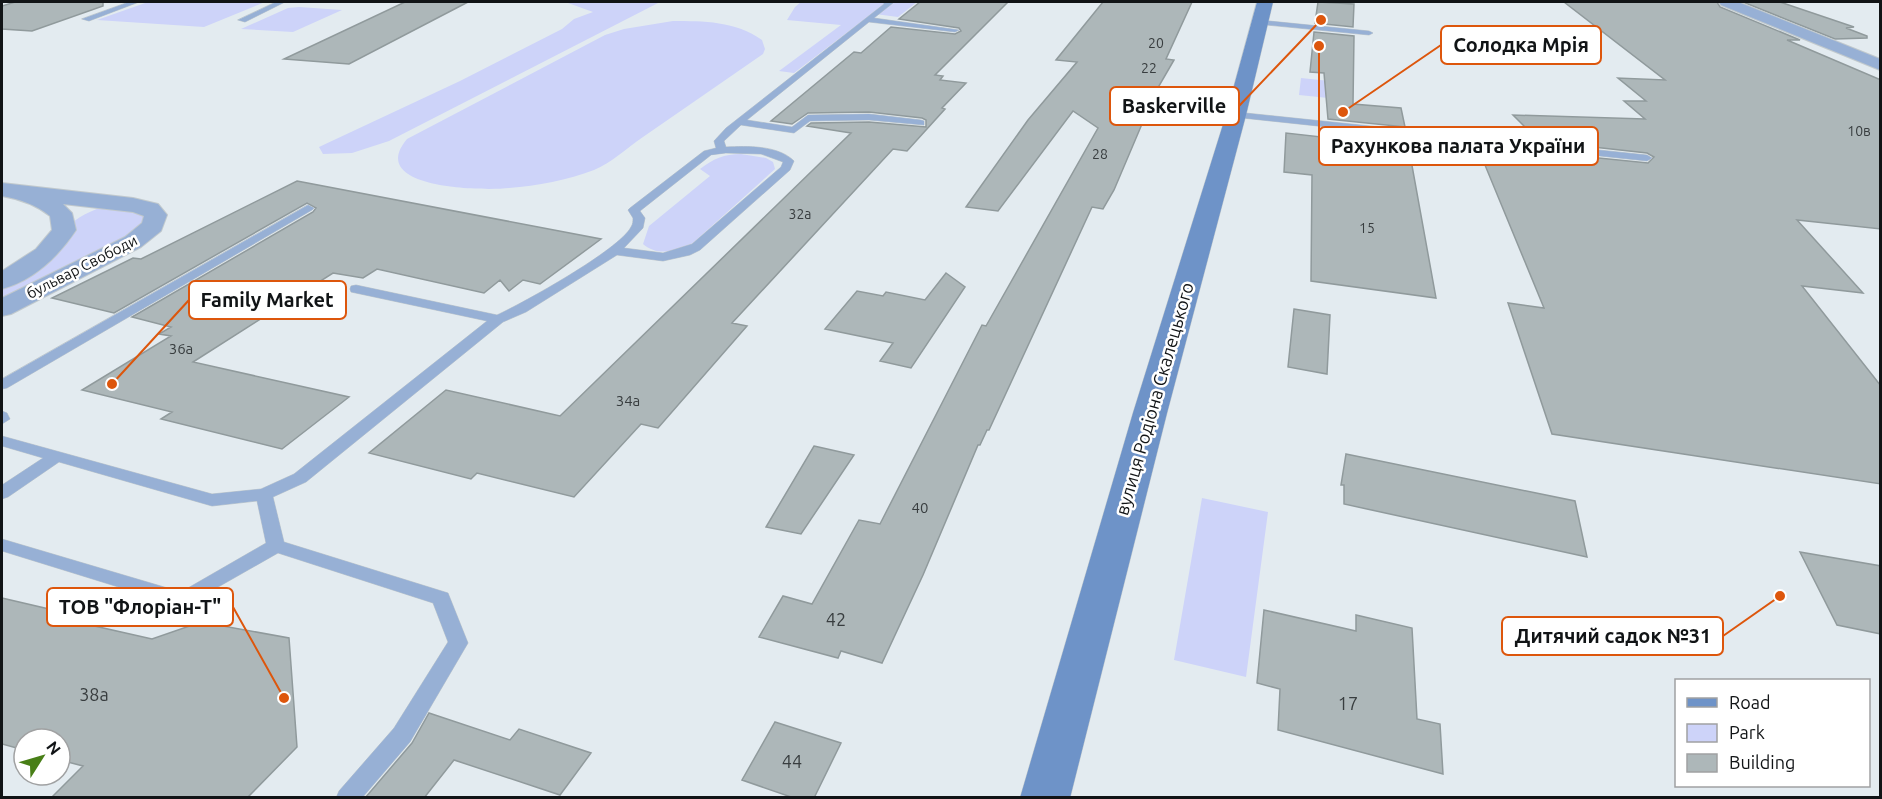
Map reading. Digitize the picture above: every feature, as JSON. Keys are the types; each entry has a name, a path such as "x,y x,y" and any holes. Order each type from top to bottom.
{"main road":[{"name":"вулиця Родіона Скалецького","path":"1046,798 1147,424 1236,115 1262,12"}],"street":[{"path":"1726,2 1881,65"},
{"name":"бульвар Свободи","path":"2,281 39,260 51,249 64,230 64,219 56,208 11,191"},
{"name":"бульвар Свободи","path":"2,308 133,242 149,230 156,219 156,213 145,207 11,191"}],"lane":[{"path":"86,19 135,2"},
{"path":"242,20 281,2"},
{"path":"721,149 719,141 740,122 890,3 886,2"},
{"path":"1262,12 1369,33"},
{"path":"868,20 955,30"},
{"path":"1236,115 1647,158"},
{"path":"740,122 794,130 808,118 869,117 921,123"},
{"path":"2,441 212,500 264,494 300,478 498,319 521,309 615,251 637,228 639,218 634,210 708,153 721,149 782,156 789,161 786,168 696,247 686,252 663,257 615,251"},
{"path":"2,386 308,208"},
{"path":"356,289 498,319"},
{"path":"2,493 56,457"},
{"path":"264,494 276,546"},
{"path":"2,545 183,600 276,546 441,598 458,643 402,735 347,798"}],"green space":[{"path":"148,2 265,2 204,27 97,20"},
{"path":"660,2 389,141 352,153 323,154 319,147 460,81 562,29 574,19 593,12 568,3"},
{"path":"801,2 917,2 898,17 875,14 794,73 779,71 841,25 787,20"},
{"path":"288,8 342,10 293,32 241,29"},
{"path":"673,21 719,23 741,29 762,40 765,49 763,54 613,159 584,174 530,186 476,189 432,183 414,177 402,168 398,156 407,139 605,35 624,29"},
{"path":"1301,78 1339,82 1338,99 1299,95"},
{"path":"741,154 766,158 773,162 775,169 693,243 661,252 643,244 649,226 710,176 700,169 719,158"},
{"path":"109,205 150,209 133,242 2,308 2,281 27,267 81,216"},
{"path":"1202,498 1268,512 1246,677 1174,660"}],"building":[{"path":"15,2 103,2 103,6 32,31 2,29 2,6"},
{"path":"405,2 468,2 349,64 284,59"},
{"path":"920,2 1008,2 935,75 943,76 940,80 966,83 942,108 945,109 907,151 893,149 732,323 747,326 658,428 641,424 574,497 477,473 471,479 369,453 446,390 560,416 851,133 807,126 811,123 869,122 926,127 926,120 922,118 869,112 808,113 792,124 771,121 854,52 861,53 891,27 955,34 961,31 959,28 899,19"},
{"path":"1103,2 1192,2 1166,59 1174,60 1156,91 1114,190 1103,209 1092,207 989,430 978,445 923,575 882,663 841,651 838,658 759,637 783,596 812,604 859,520 880,524 982,325 986,326 1098,128 1073,111 998,211 966,207 1028,120 1077,62 1056,60"},
{"path":"1318,2 1354,4 1353,27 1315,23"},
{"path":"1564,2 1717,2 1720,7 1800,40 1787,40 1881,80 1881,229 1797,220 1863,293 1802,286 1881,386 1881,484 1552,434 1508,303 1544,308 1480,153 1557,161 1549,153 1648,163 1654,157 1647,153 1539,141 1513,115 1645,119 1624,101 1646,101 1618,78 1665,80"},
{"path":"1743,2 1780,2 1854,27 1846,28 1867,36 1867,38 1835,39"},
{"path":"1314,32 1354,36 1353,104 1401,108 1405,127 1328,119 1324,73 1310,72"},
{"path":"1329,129 1407,138 1436,298 1311,281 1312,175 1284,172 1286,133 1330,138"},
{"path":"297,181 601,239 540,284 523,280 509,291 500,280 484,293 377,269 363,278 333,273 193,362 349,397 282,449 161,419 172,412 82,390 171,336 159,334 171,327 132,317 313,212 316,208 307,203 114,313 52,298 133,258 141,259"},
{"path":"946,273 965,287 911,368 880,361 893,343 825,329 857,291 883,296 886,292 925,300"},
{"path":"1294,309 1330,315 1327,374 1288,367"},
{"path":"814,446 854,455 801,534 766,527"},
{"path":"1346,454 1575,501 1587,557 1344,504 1344,485 1341,485"},
{"path":"1800,552 1881,566 1881,634 1837,625"},
{"path":"2,598 83,617 77,622 152,639 201,622 289,638 297,747 247,798 51,798 62,787 72,787 72,777 83,766 72,763 72,727 12,727 12,747 2,744"},
{"path":"1264,610 1356,631 1356,615 1412,628 1417,719 1440,724 1443,774 1278,730 1280,689 1257,683"},
{"path":"429,713 510,740 519,729 591,753 560,795 454,760 424,798 365,798 412,743"},
{"path":"775,722 841,743 814,798 794,798 742,780"}],"place":[{"name":"Baskerville","path":"1321,20"},
{"name":"Рахункова палата України","path":"1319,46"},
{"name":"Солодка Мрія","path":"1343,112"},
{"name":"Family Market","path":"112,384"},
{"name":"Дитячий садок №31","path":"1780,596"},
{"name":"ТОВ \"Флоріан-Т\"","path":"284,698"}]}
